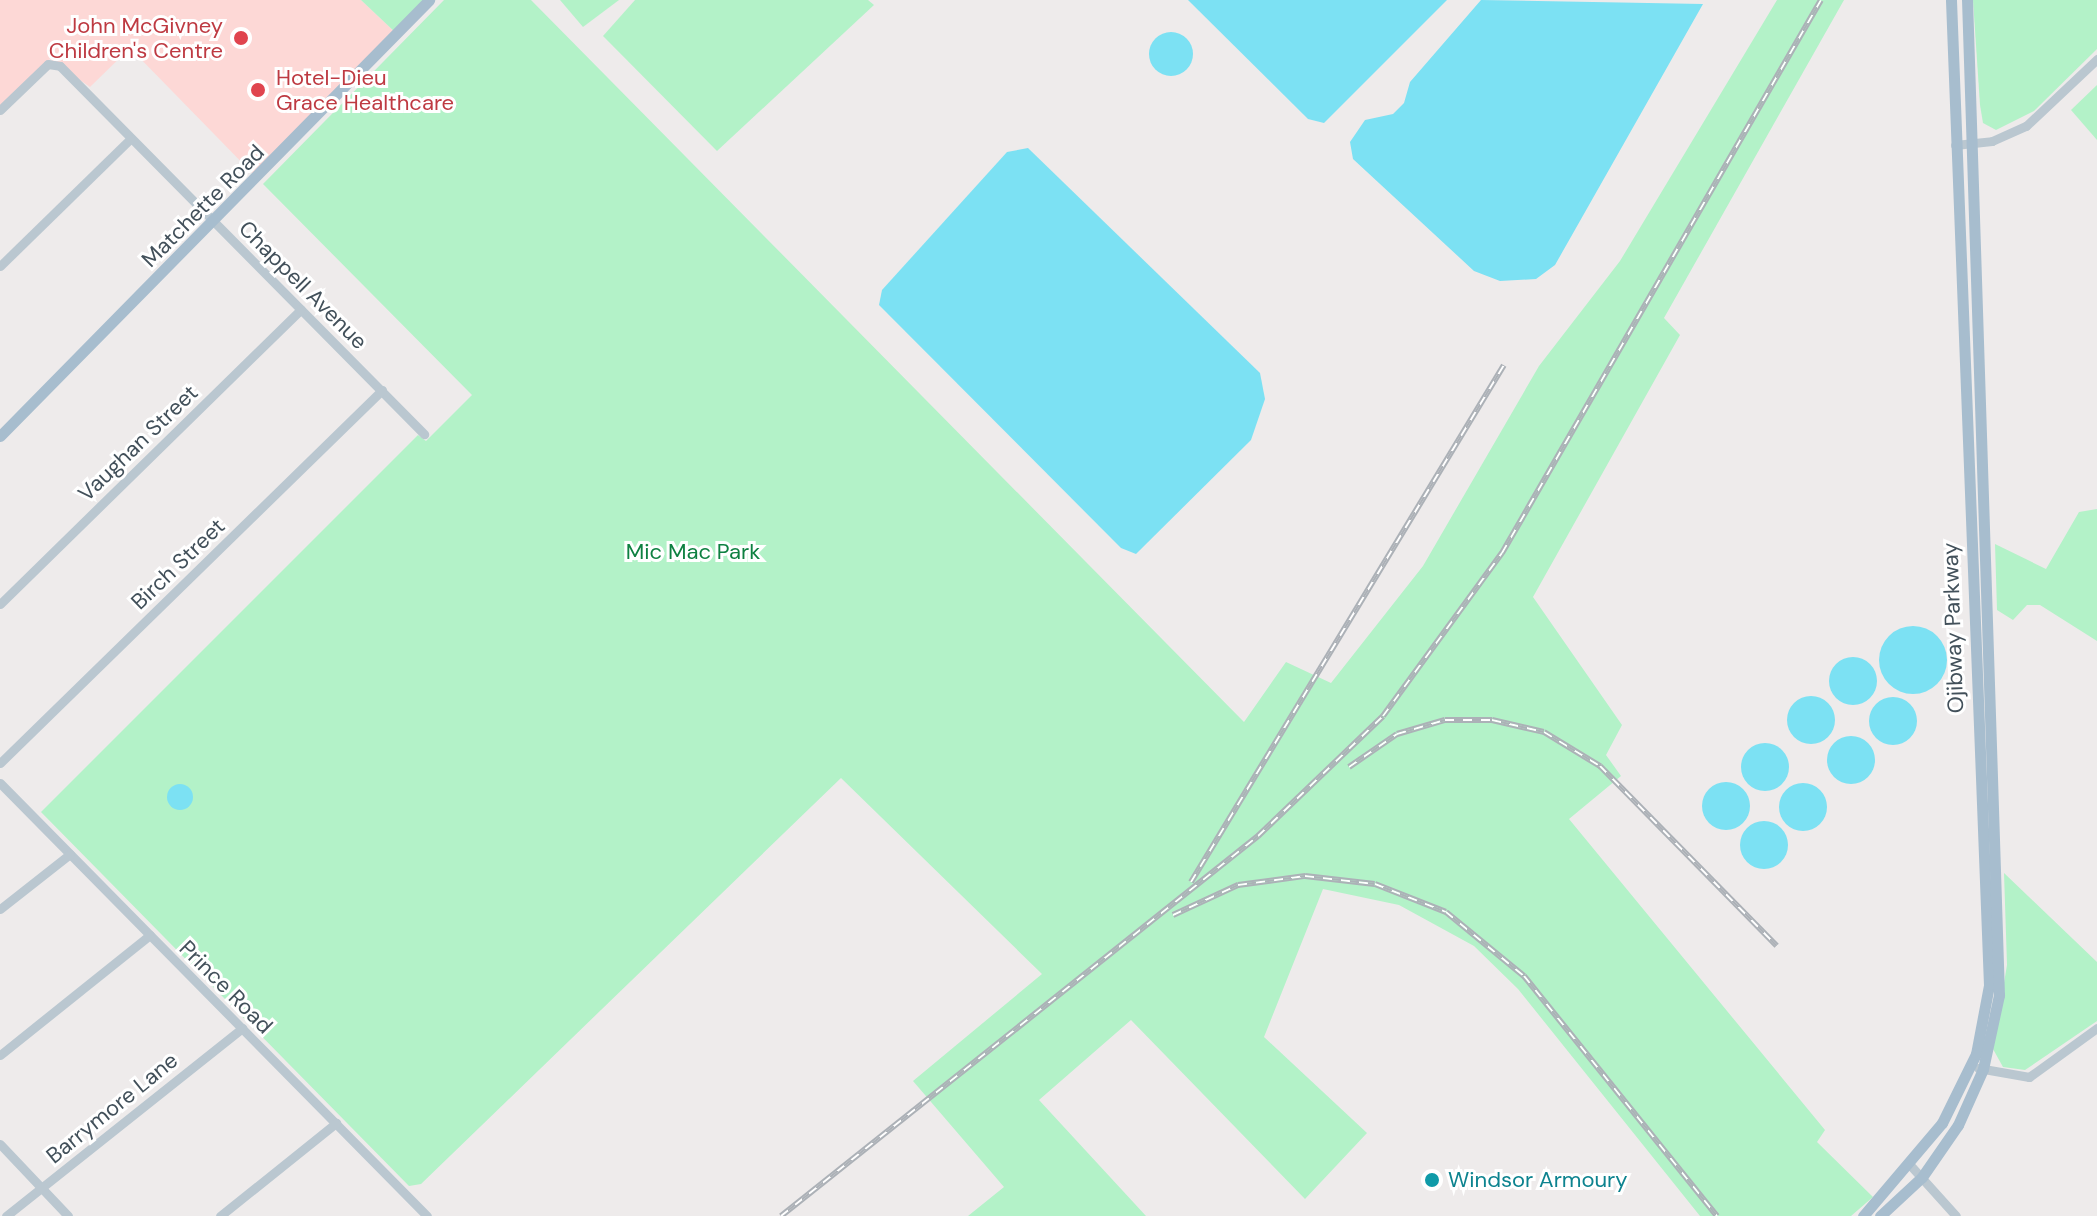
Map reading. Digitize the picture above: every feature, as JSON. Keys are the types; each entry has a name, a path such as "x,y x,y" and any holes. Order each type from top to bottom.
{"main road":[{"name":"Matchette Road","path":"0,436 216,223 429,0"},
{"name":"Ojibway Parkway","path":"1863,1216 1911,1166 1977,1068 1989,959 1951,0"},
{"name":"Ojibway Parkway","path":"1880,1216 1922,1177 1977,1068 1999,995 2000,941 1967,0"}],"street":[{"path":"1955,145 1972,144 2026,126 2097,59"},
{"name":"Chappell Avenue","path":"0,110 53,62 424,434"},
{"path":"0,266 130,139"},
{"name":"Vaughan Street","path":"0,604 301,309"},
{"name":"Birch Street","path":"0,763 382,390"},
{"name":"Prince Road","path":"0,783 427,1216"},
{"path":"0,909 70,854"},
{"path":"0,1055 150,935"},
{"name":"Barrymore Lane","path":"6,1216 242,1028"},
{"path":"1977,1068 2029,1077 2097,1028"},
{"path":"220,1216 336,1123"},
{"path":"0,1144 68,1216"},
{"path":"1911,1166 1956,1216"}],"shaded area":[{"name":"Hotel-Dieu Grace Healthcare","path":"0,0 361,0 397,34 258,179 130,48 90,87 50,59 0,108"}],"green space":[{"path":"361,0 428,0 397,34"},
{"name":"Mic Mac Park","path":"444,0 531,0 1244,722 1286,662 1331,683 1423,566 1539,366 1620,261 1777,0 1844,0 1664,318 1680,335 1533,597 1622,725 1606,755 1621,776 1569,819 1825,1130 1817,1142 1873,1197 1851,1216 1700,1216 1518,989 1474,946 1399,905 1323,889 1264,1037 1367,1133 1305,1199 1131,1020 1039,1100 1146,1216 968,1216 1004,1187 913,1081 1042,974 841,778 421,1184 409,1186 41,812 418,435 426,441 472,395 263,184"},
{"path":"560,0 619,0 583,27"},
{"path":"635,0 868,0 874,5 717,151 603,36"},
{"path":"1973,0 2097,0 2097,49 2034,111 1996,130 1983,123"},
{"path":"2097,85 2097,140 2071,110"},
{"path":"2097,509 2097,641 2040,605 2027,605 2013,620 1997,610 1995,544 2046,569 2079,512"},
{"path":"2004,873 2097,962 2097,1021 2025,1070 2003,1067 1993,1049 2007,965"}],"water":[{"path":"1188,0 1447,0 1324,123 1308,119"},
{"path":"1481,0 1703,4 1555,265 1536,279 1500,281 1474,271 1353,159 1350,142 1365,120 1393,114 1404,103 1410,82"},
{"path":"1171,32 1187,38 1193,54 1187,70 1171,76 1155,70 1149,54 1155,38"},
{"path":"1028,148 1260,373 1265,399 1251,440 1136,554 1121,548 879,305 882,290 1007,152"},
{"path":"1913,626 1937,636 1947,660 1937,684 1913,694 1889,684 1879,660 1889,636"},
{"path":"1853,657 1870,664 1877,681 1870,698 1853,705 1836,698 1829,681 1836,664"},
{"path":"1811,696 1828,703 1835,720 1828,737 1811,744 1794,737 1787,720 1794,703"},
{"path":"1893,697 1910,704 1917,721 1910,738 1893,745 1876,738 1869,721 1876,704"},
{"path":"1851,736 1868,743 1875,760 1868,777 1851,784 1834,777 1827,760 1834,743"},
{"path":"1765,743 1782,750 1789,767 1782,784 1765,791 1748,784 1741,767 1748,750"},
{"path":"1726,782 1743,789 1750,806 1743,823 1726,830 1709,823 1702,806 1709,789"},
{"path":"1803,783 1820,790 1827,807 1820,824 1803,831 1786,824 1779,807 1786,790"},
{"path":"180,784 189,788 193,797 189,806 180,810 171,806 167,797 171,788"},
{"path":"1764,821 1781,828 1788,845 1781,862 1764,869 1747,862 1740,845 1747,828"}],"railway":[{"path":"781,1216 1258,836 1383,716 1502,553 1821,0"},
{"path":"1191,882 1504,365"},
{"path":"1349,767 1397,734 1445,720 1492,720 1544,732 1600,766 1777,946"},
{"path":"1173,915 1238,885 1305,876 1375,884 1446,912 1524,976 1717,1216"}],"place":[{"name":"John McGivney Children's Centre","path":"241,38"},
{"name":"Hotel-Dieu Grace Healthcare","path":"258,90"},
{"name":"Windsor Armoury","path":"1432,1180"}]}
